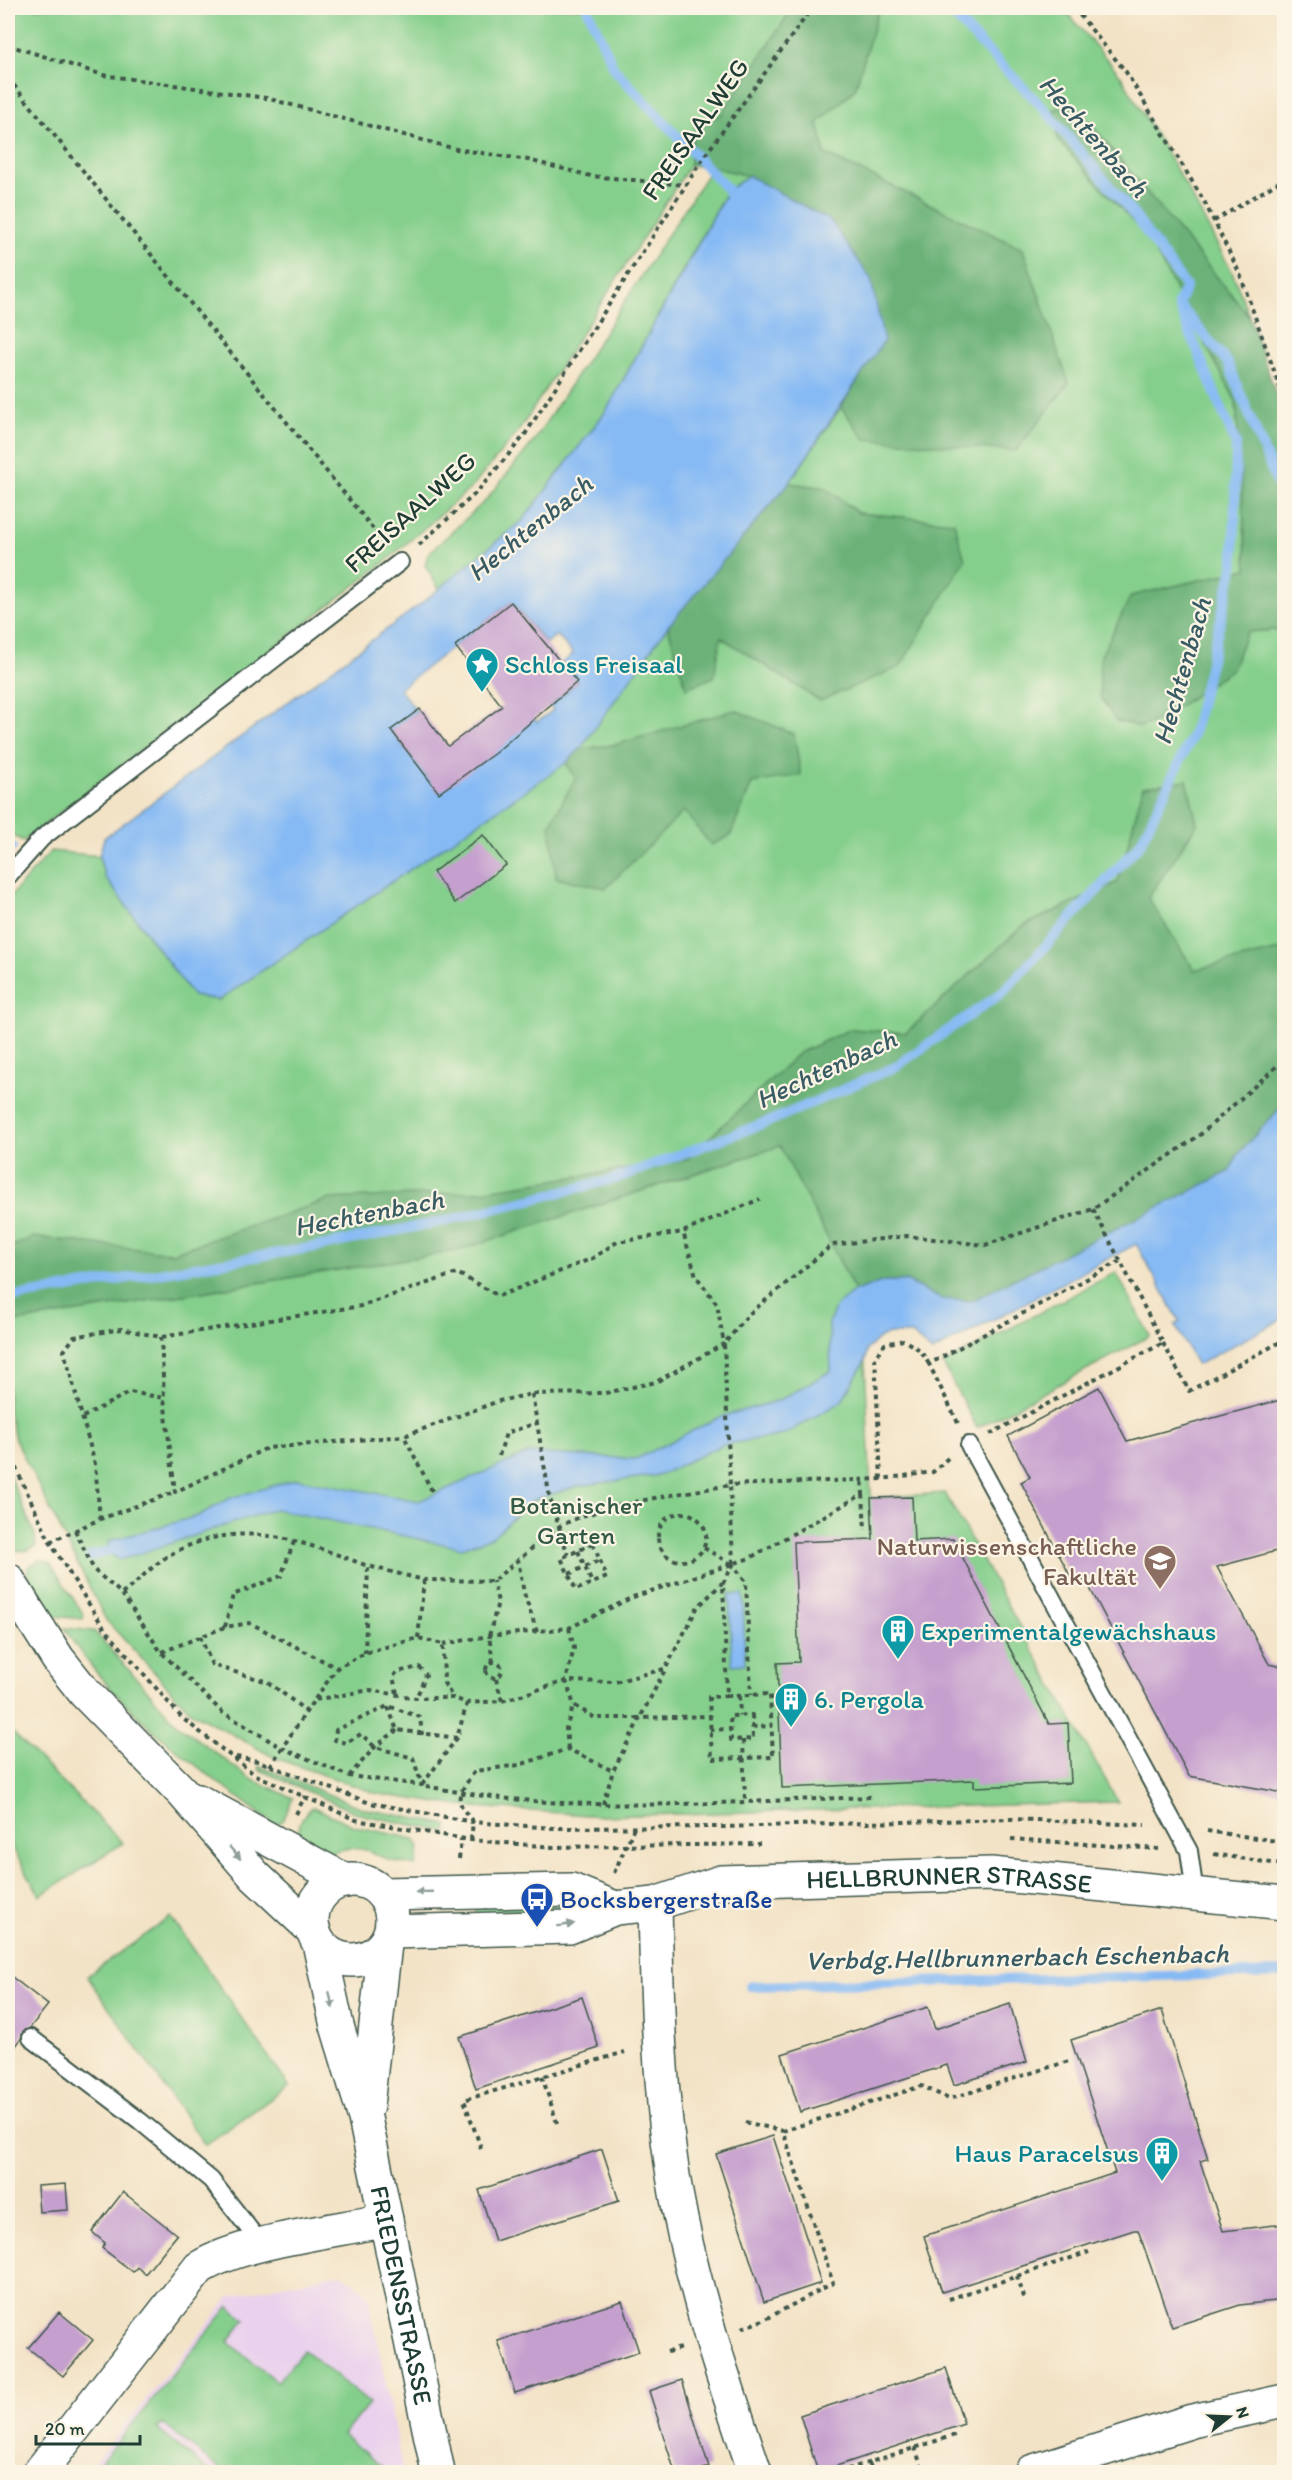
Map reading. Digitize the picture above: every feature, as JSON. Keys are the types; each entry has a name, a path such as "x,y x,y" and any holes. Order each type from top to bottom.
{"street":[{"path":"8,1580 58,1659 85,1692 183,1793 255,1876 316,1937 327,1952 352,1960 365,1959 388,1938 390,1906 372,1885 359,1881 346,1881 333,1885 315,1904 316,1937"},
{"path":"183,1793 346,1881"},
{"name":"HELLBRUNNER STRASSE","path":"388,1938 569,1927 615,1908 655,1904 721,1882 991,1874 1284,1903"},
{"name":"HELLBRUNNER STRASSE","path":"382,1894 571,1890 615,1908"},
{"path":"655,1904 658,2049 676,2194 710,2340 755,2472"},
{"name":"FRIEDENSSTRASSE","path":"316,1937 337,2026 365,2118 438,2472"},
{"name":"FRIEDENSSTRASSE","path":"365,2118 388,1938"},
{"path":"40,2472 199,2268 213,2259 262,2245 386,2220"},
{"path":"1031,2472 1192,2421 1284,2401"}],"lane":[{"name":"FREISAALWEG","path":"8,876 42,838 400,562"},
{"path":"969,1445 1189,1851 1195,1894"},
{"path":"31,2038 141,2121 211,2180 262,2245"}],"path":[{"name":"FREISAALWEG","path":"400,562 477,492 524,436 685,185 813,8"},
{"path":"1074,8 1126,72 1214,221 1240,274 1284,399"},
{"path":"8,45 103,75 266,98 456,149 528,160 591,176 685,185"},
{"path":"8,78 400,562"},
{"path":"1214,221 1284,179"},
{"path":"50,1542 100,1519 175,1492 267,1448 404,1436 499,1401 532,1394 605,1394 656,1382 724,1344 748,1315 832,1245 907,1236 985,1245 1093,1209 1201,1134 1284,1060"},
{"path":"100,1519 94,1464 64,1351 74,1337 121,1329 161,1337 361,1306 457,1273 499,1296 593,1258 617,1242 683,1232 760,1199"},
{"path":"1093,1209 1190,1391 1284,1340"},
{"path":"603,1804 613,1771 697,1608 723,1583 733,1565 724,1344 717,1304 696,1276 683,1232"},
{"path":"929,1364 1120,1261"},
{"path":"161,1337 164,1398 175,1492"},
{"path":"881,1479 875,1357 885,1344 903,1340 920,1350 969,1445 1163,1342"},
{"path":"83,1417 130,1392 164,1398"},
{"path":"532,1394 550,1499 568,1555"},
{"path":"499,1456 506,1433 537,1424"},
{"path":"404,1436 432,1491"},
{"path":"8,1451 50,1542 104,1628 182,1718 236,1757 254,1774 356,1820 471,1840 553,1847 769,1844"},
{"path":"122,1594 176,1551 233,1533 294,1539 368,1566 424,1580 493,1581 558,1527 617,1508 730,1485 881,1479 933,1472 952,1454"},
{"path":"862,1479 865,1530"},
{"path":"270,1766 337,1668 365,1653 418,1638 443,1644 489,1636 569,1628 633,1597 733,1565 863,1494"},
{"path":"676,1513 690,1514 701,1522 706,1535 704,1548 693,1559 680,1562 667,1557 658,1546 657,1532 664,1520 676,1513"},
{"path":"75,1530 94,1570 122,1594 161,1652 222,1712 282,1748 349,1776 514,1800 603,1804 874,1797"},
{"path":"225,1627 232,1595 281,1576 294,1539"},
{"path":"593,1544 607,1576 576,1590 561,1558 568,1555 593,1544"},
{"path":"704,1548 733,1565 746,1582 751,1695"},
{"path":"578,1550 592,1583"},
{"path":"518,1560 524,1593 537,1632"},
{"path":"569,1574 600,1560"},
{"path":"365,1653 368,1566"},
{"path":"418,1638 424,1580"},
{"path":"493,1581 498,1602 489,1636 493,1662 502,1668 501,1675 496,1678 490,1678 485,1669 493,1662"},
{"path":"723,1583 727,1696"},
{"path":"161,1652 225,1627 250,1623 337,1668"},
{"path":"568,1749 566,1728 574,1705 566,1681 574,1648 569,1628"},
{"path":"200,1636 212,1665 267,1682 306,1711"},
{"path":"443,1644 444,1683 453,1698"},
{"path":"397,1694 393,1677 397,1672 419,1667 426,1675 416,1698"},
{"path":"314,1700 370,1690 416,1698 453,1698 467,1703 502,1701 566,1681 615,1682 664,1669"},
{"path":"496,1678 502,1701"},
{"path":"770,1694 773,1756 712,1759 709,1697 739,1696 770,1694"},
{"path":"739,1696 740,1716"},
{"path":"422,1785 457,1738 467,1703"},
{"path":"574,1705 595,1718 710,1716"},
{"path":"422,1735 420,1717 388,1706 336,1730 335,1740 346,1743 361,1734 375,1747 413,1758 422,1785"},
{"path":"388,1706 397,1730"},
{"path":"752,1715 753,1739 731,1740 730,1716 740,1716 752,1715"},
{"path":"753,1727 772,1726"},
{"path":"710,1730 730,1729"},
{"path":"349,1776 375,1747 397,1730 457,1738"},
{"path":"743,1740 745,1800"},
{"path":"471,1840 473,1822 459,1806 460,1793 475,1771 519,1765 568,1749 613,1771"},
{"path":"236,1757 258,1761 370,1803 473,1822 553,1828 723,1827 1013,1819 1175,1827 1284,1842"},
{"path":"1002,1839 1189,1851 1284,1865"},
{"path":"481,2148 464,2100 633,2050 658,2049"},
{"path":"746,2122 783,2131 922,2086 949,2099 1069,2061"},
{"path":"542,2076 556,2123"},
{"path":"710,2340 766,2319 833,2283 783,2131"},
{"path":"948,2299 1089,2252"},
{"path":"1017,2276 1025,2300"},
{"path":"839,2472 958,2434"},
{"path":"915,2447 923,2472"},
{"path":"870,2463 873,2472"}],"shaded area":[{"path":"340,2273 368,2294 403,2472 86,2472 231,2296"}],"green space":[{"path":"8,8 793,8 721,115 692,138 690,165 518,432 472,487 384,563 23,841 8,833"},
{"path":"793,8 879,8 855,89 818,123 825,154 1023,249 1069,383 1016,451 865,439 841,407 883,341 749,176 712,167 690,165 692,138 697,121 721,115"},
{"path":"879,8 1063,8 1121,76 1185,184 1233,274 1249,316 1076,106 1058,140 1148,238 1236,401 1247,569 1131,596 1141,727 1162,718 1232,669 1247,632 1275,630 1284,637 1284,949 1194,970 1148,898 1197,824 1187,780 1144,787 1118,882 1023,926 906,1033 851,1029 799,1053 686,1160 474,1192 330,1199 172,1253 34,1237 8,1248 8,899 51,851 99,856 105,877 193,996 219,1000 566,763 576,777 550,825 606,888 684,810 711,845 730,836 752,783 614,745 580,749 668,626 686,688 721,637 820,701 954,522 858,513 826,488 789,483 841,407 865,439 1023,249 825,154 818,123 855,89"},
{"path":"1076,106 1249,316 1284,418 1284,637 1275,630 1247,632 1232,669 1162,718 1141,727 1116,721 1100,696 1100,658 1131,596 1247,569 1236,401 1148,238 1058,140 1054,109"},
{"path":"712,167 749,176 727,190 606,411 524,519 439,589 425,565 428,554 485,501 534,441"},
{"path":"789,483 826,488 858,513 954,522 965,560 900,667 820,701 721,637 714,677 686,688 668,626"},
{"path":"735,710 794,734 801,775 752,783 730,836 711,845 684,811 606,888 556,878 550,825 576,777 566,763 580,749 614,745"},
{"path":"1187,780 1197,824 1148,898 1194,970 1284,949 1284,1104 1239,1153 1229,1172 971,1301 941,1299 906,1281 885,1281 855,1291 780,1146 456,1251 8,1323 8,1248 34,1237 172,1253 330,1199 474,1192 686,1160 799,1053 851,1029 906,1033 1023,926 1118,882 1143,787"},
{"name":"Botanischer Garten","path":"780,1146 855,1291 839,1305 832,1317 830,1353 865,1361 871,1498 945,1493 1118,1802 602,1816 459,1806 378,1794 275,1758 190,1711 106,1620 15,1439 8,1411 8,1323 456,1251"},
{"path":"1116,1272 1150,1336 977,1428 943,1364"},
{"path":"8,1472 35,1535 36,1546 26,1551 13,1550 8,1540"},
{"path":"40,1560 50,1563 84,1615 83,1619 53,1616 27,1574 28,1567"},
{"path":"64,1628 94,1631 178,1725 251,1779 293,1798 283,1821 274,1824 160,1736 108,1685"},
{"path":"8,1702 12,1705 10,1730 123,1843 40,1896 8,1840"},
{"path":"259,1766 362,1808 447,1825 447,1832 359,1814 258,1769"},
{"path":"313,1807 354,1826 414,1839 419,1848 416,1866 388,1860 367,1850 350,1848 325,1853 298,1838 301,1820"},
{"path":"475,1903 576,1904 582,1913 475,1915"},
{"path":"171,1917 289,2086 205,2145 87,1976"},
{"path":"229,2306 245,2320 228,2342 277,2382 304,2350 369,2403 343,2435 388,2472 223,2472 162,2423 157,2429 210,2472 93,2472"}],"water":[{"path":"749,176 831,221 871,279 884,341 789,483 668,626 580,749 566,763 219,1000 193,996 105,877 99,856 104,838 418,606 524,519 606,411 728,190","holes":["511,602 546,643 557,635 573,654 562,663 577,682 550,706 553,710 537,722 534,719 439,792 391,731 417,711 399,689"]},
{"path":"1284,1104 1284,1318 1197,1365 1175,1325 1180,1322 1136,1244 932,1352 912,1334 888,1334 876,1340 867,1350 865,1361 841,1402 783,1435 722,1445 660,1475 578,1486 533,1500 492,1537 462,1548 275,1509 120,1560 107,1552 109,1541 198,1516 230,1498 297,1479 419,1501 529,1453 636,1459 720,1417 780,1400 831,1371 829,1323 836,1306 855,1291 885,1281 906,1281 941,1299 971,1301 1229,1172 1239,1153"},
{"path":"729,1594 743,1594 745,1664 732,1665"}],"building":[{"path":"511,602 577,682 495,753 439,793 391,730 420,709 448,746 502,706 455,646"},
{"path":"483,835 506,865 455,903 433,872"},
{"name":"Naturwissenschaftliche Fakultät","path":"1099,1387 1127,1441 1284,1399 1284,1549 1217,1567 1269,1664 1284,1667 1284,1793 1189,1776 1085,1579 1075,1585 1021,1482 1030,1477 1008,1436"},
{"path":"912,1497 914,1541 953,1539 1049,1724 1068,1723 1071,1783 974,1787 974,1780 782,1788 777,1663 799,1662 794,1542 873,1539 871,1498"},
{"path":"8,1974 48,2005 30,2028 23,2031 21,2039 8,2057"},
{"path":"582,1997 599,2048 476,2089 459,2037"},
{"path":"1010,2004 1027,2062 954,2085 947,2065 800,2112 782,2054 928,2007 935,2029"},
{"name":"Haus Paracelsus","path":"1162,2010 1208,2159 1200,2161 1223,2231 1284,2224 1284,2300 1240,2305 1172,2327 1138,2230 942,2292 924,2236 1115,2173 1071,2040"},
{"path":"773,2136 821,2283 764,2302 716,2154"},
{"path":"602,2149 619,2201 495,2241 479,2190"},
{"path":"66,2184 68,2210 39,2212 37,2186"},
{"path":"123,2192 177,2235 145,2274 137,2267 133,2272 102,2248 105,2243 92,2232"},
{"path":"622,2301 639,2352 515,2393 498,2341"},
{"path":"59,2312 93,2340 63,2376 28,2348"},
{"path":"946,2368 964,2424 818,2472 800,2415"},
{"path":"682,2380 709,2467 693,2472 675,2472 649,2391"}],"waterway":[{"name":"Hechtenbach","path":"587,8 615,70 728,190 731,201"},
{"name":"Hechtenbach","path":"946,8 1045,110 1134,215 1186,287 1178,304 1228,363 1284,500"},
{"name":"Hechtenbach","path":"8,1298 321,1246 449,1220 614,1179 770,1121 895,1067 1003,992 1140,844 1193,734 1234,564 1236,444 1178,304"},
{"name":"Hechtenbach","path":"91,1556 120,1548"},
{"name":"Verbdg.Hellbrunnerbach Eschenbach","path":"750,1986 1284,1973"}],"place":[{"name":"Schloss Freisaal","path":"482,693"},
{"name":"Naturwissenschaftliche Fakultät","path":"1160,1590"},
{"name":"Experimentalgewächshaus","path":"898,1660"},
{"name":"6. Pergola","path":"791,1728"},
{"name":"Bocksbergerstraße","path":"537,1928"},
{"name":"Haus Paracelsus","path":"1162,2182"}]}
